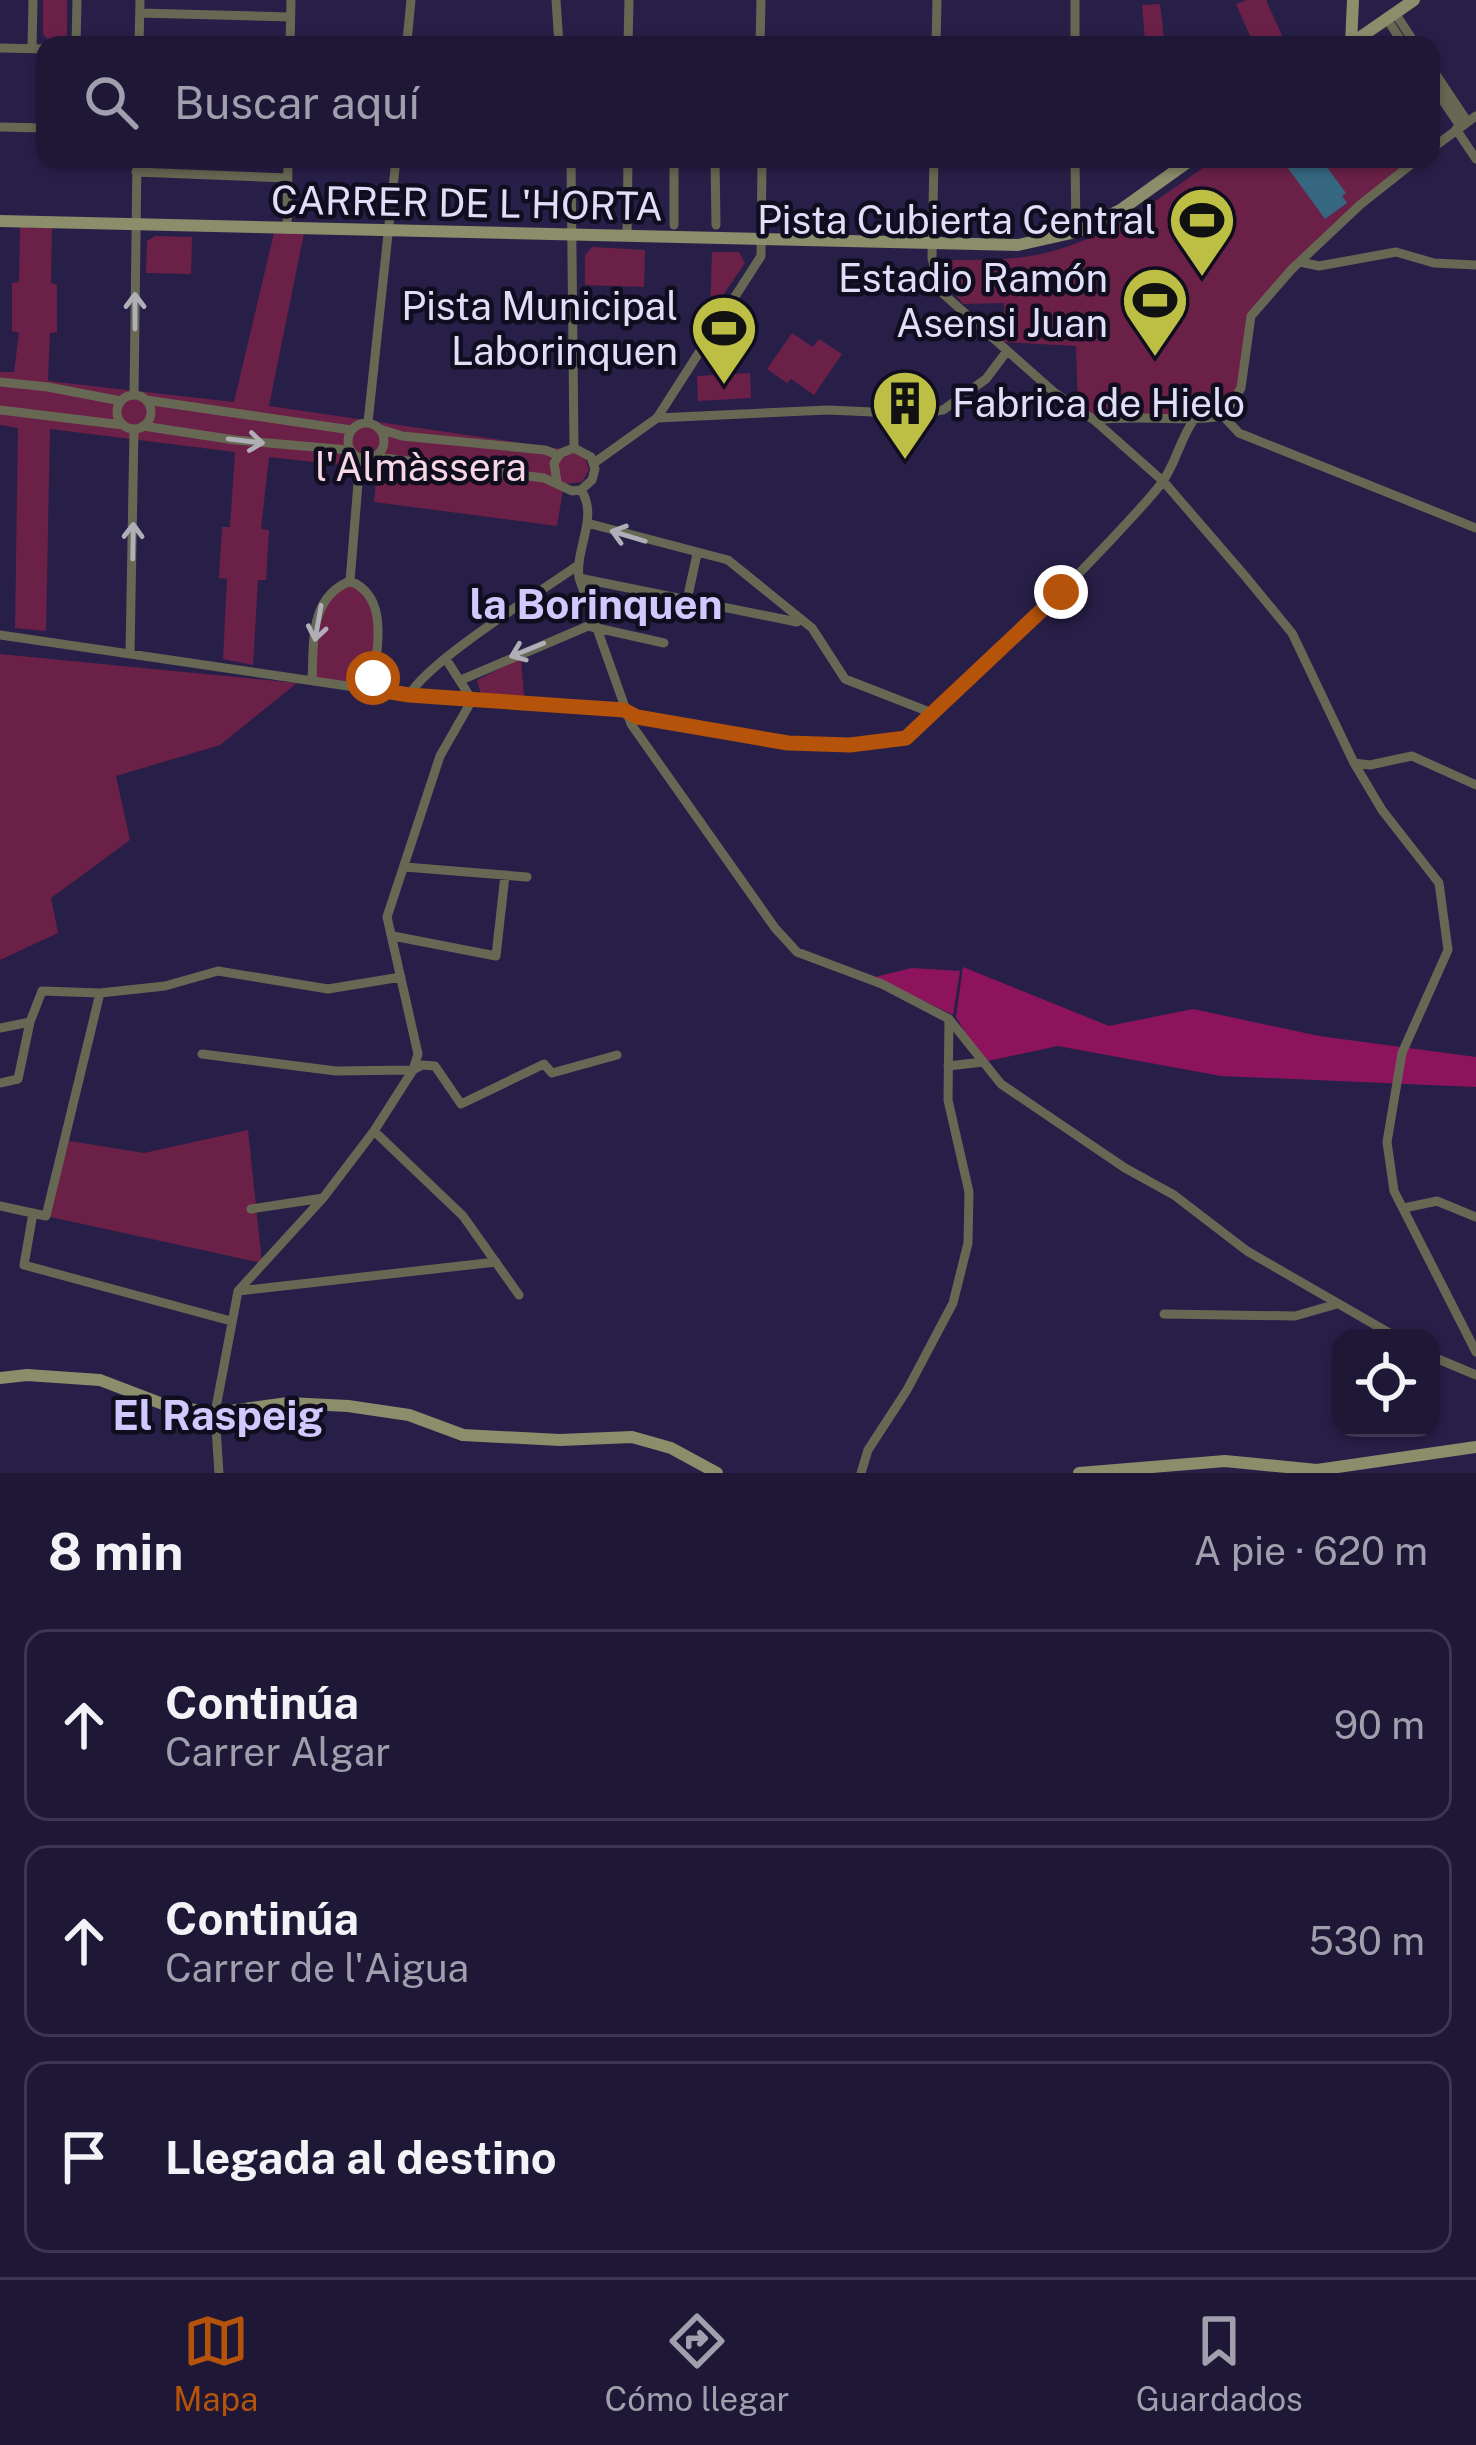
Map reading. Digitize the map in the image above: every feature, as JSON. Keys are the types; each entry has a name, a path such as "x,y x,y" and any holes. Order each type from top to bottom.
{"street":[{"path":"32,48 33,0"},
{"path":"76,0 76,36"},
{"path":"139,36 140,0"},
{"path":"290,36 291,0"},
{"path":"411,0 412,36"},
{"path":"556,0 558,36"},
{"path":"628,0 628,36"},
{"path":"760,0 760,36"},
{"path":"936,36 937,0"},
{"path":"1075,0 1075,36"},
{"path":"1351,36 1353,0"},
{"path":"1362,36 1414,0"},
{"path":"140,13 290,17"},
{"path":"1391,16 1400,36"},
{"path":"1391,16 1408,36"},
{"path":"0,48 36,48"},
{"path":"1440,82 1465,123 1476,158"},
{"path":"1440,94 1465,123"},
{"path":"1440,141 1465,123"},
{"path":"0,127 36,128"},
{"path":"134,395 136,168"},
{"path":"287,229 288,168"},
{"path":"368,422 395,168"},
{"path":"571,168 574,448"},
{"path":"628,168 628,236"},
{"path":"674,168 674,226"},
{"path":"715,168 716,226"},
{"path":"594,464 657,418 761,256 762,168"},
{"path":"934,168 933,244 940,291 1054,393 1094,420 1164,482 1292,634 1354,763 1382,810 1439,884 1448,950 1402,1053 1387,1142 1394,1191 1476,1352"},
{"path":"1075,168 1076,232"},
{"name":"CARRER DE L'HORTA","path":"0,221 1018,245 1076,232 1122,208 1179,168"},
{"path":"1094,420 1193,421 1223,416 1241,388 1251,316 1300,262 1407,168"},
{"path":"136,172 287,178"},
{"path":"1300,262 1318,266 1396,252 1434,263 1476,265"},
{"path":"657,418 943,410 986,379 1007,351"},
{"path":"0,382 122,401 134,395 169,406 268,415 351,430 368,422"},
{"path":"130,654 133,427 151,411 146,400"},
{"path":"122,401 118,417 133,427"},
{"path":"0,410 350,451 360,459 376,457 557,482"},
{"path":"1223,416 1239,434 1476,528"},
{"path":"0,635 409,695 624,710 637,717 819,745 906,738 1051,604 1164,482 1193,421"},
{"path":"368,422 402,436 558,455 574,448 588,453 594,464 592,480 581,490 564,488 553,473 558,455"},
{"path":"376,457 384,440 380,429"},
{"path":"350,451 351,430"},
{"path":"350,581 360,459"},
{"path":"581,490 589,506 578,572 624,710 775,928 797,952 882,984 949,1019 1001,1084 1125,1168 1174,1195 1246,1251 1382,1329"},
{"path":"587,524 728,560 812,628 845,679 932,713"},
{"path":"687,600 697,554"},
{"path":"409,695 446,659 578,572 803,623"},
{"path":"312,680 323,599 332,588 350,581"},
{"path":"350,581 369,592 379,610 373,689"},
{"path":"461,680 588,626 664,644"},
{"path":"446,659 472,700"},
{"path":"219,1473 215,1413 238,1291 323,1198 374,1131 418,1054 387,917 440,756 472,700"},
{"path":"1354,763 1370,765 1412,756 1476,785"},
{"path":"405,867 526,877"},
{"path":"393,936 496,956 505,875"},
{"path":"0,1083 18,1079 42,991 165,986 218,971 328,988 401,977"},
{"path":"0,1206 46,1216 100,992"},
{"path":"861,1473 868,1450 908,1390 953,1303 968,1244 969,1192 948,1100 949,1019"},
{"path":"0,1028 30,1022"},
{"path":"202,1054 336,1071 435,1066 461,1104 544,1064 552,1073 617,1055"},
{"path":"948,1066 983,1061"},
{"path":"374,1131 463,1216 520,1295"},
{"path":"251,1210 323,1198"},
{"path":"1404,1208 1437,1201 1476,1217"},
{"path":"33,1213 24,1265 231,1321"},
{"path":"238,1291 496,1262"},
{"path":"1164,1314 1295,1316 1337,1304"},
{"path":"1440,1360 1476,1376"},
{"path":"0,1378 100,1380 168,1406 215,1413 288,1403 347,1406 409,1415 463,1435 560,1440 632,1437 671,1448 717,1473"},
{"path":"1079,1473 1225,1461 1317,1470 1476,1448"}],"green space":[{"path":"43,0 67,0 67,35 43,34"},
{"path":"1266,0 1282,36 1250,36 1236,4"},
{"path":"1160,4 1164,36 1145,36 1142,5"},
{"path":"1202,168 1407,168 1361,204 1251,316 1241,388 1223,416 1094,420 1078,409 1076,346 1004,342 1004,303 963,304 950,288 950,260 1016,258 1071,245 1122,222"},
{"name":"l'Almàssera","path":"20,227 52,228 51,283 57,285 57,332 50,333 48,381 234,402 274,233 304,233 269,406 576,451 585,457 589,470 582,482 564,484 557,526 374,502 377,469 269,457 261,529 269,530 266,580 258,580 253,665 223,659 227,579 219,578 222,527 230,527 235,452 50,429 46,631 15,628 18,428 0,425 0,372 14,372 19,333 12,331 12,283 19,282"},
{"path":"155,236 192,237 191,274 146,273 147,241"},
{"path":"592,247 645,250 644,287 585,285 585,255"},
{"path":"712,252 739,252 745,263 710,314"},
{"path":"792,333 813,347 819,339 842,354 814,395 767,369"},
{"name":"Pista Municipal Laborinquen","path":"750,373 751,398 698,401 697,376"},
{"path":"350,581 379,610 373,689 312,681 323,599"},
{"path":"0,654 297,683 220,745 116,776 130,840 51,898 58,933 0,960"},
{"path":"521,658 524,696 481,694 477,680"},
{"path":"248,1130 262,1263 46,1216 64,1140 144,1153"}],"shaded area":[{"path":"963,967 1109,1026 1193,1009 1319,1036 1476,1057 1476,1087 1221,1076 1058,1046 983,1062 956,1017"},
{"path":"912,968 960,971 953,1015 875,977"}],"water":[{"path":"1288,168 1328,168 1346,193 1342,196 1347,203 1325,219"}],"place":[{"name":"Pista Cubierta Central","path":"1202,279"},
{"name":"Estadio Ramón Asensi Juan","path":"1155,359"},
{"name":"Pista Municipal Laborinquen","path":"724,387"},
{"name":"Fabrica de Hielo","path":"905,462"}],"district":[{"name":"la Borinquen","path":"596,604"},
{"name":"El Raspeig","path":"218,1415"}],"route":[{"path":"373,678 373,689 409,695 624,710 637,717 788,743 850,745 906,738 1061,592"}]}
